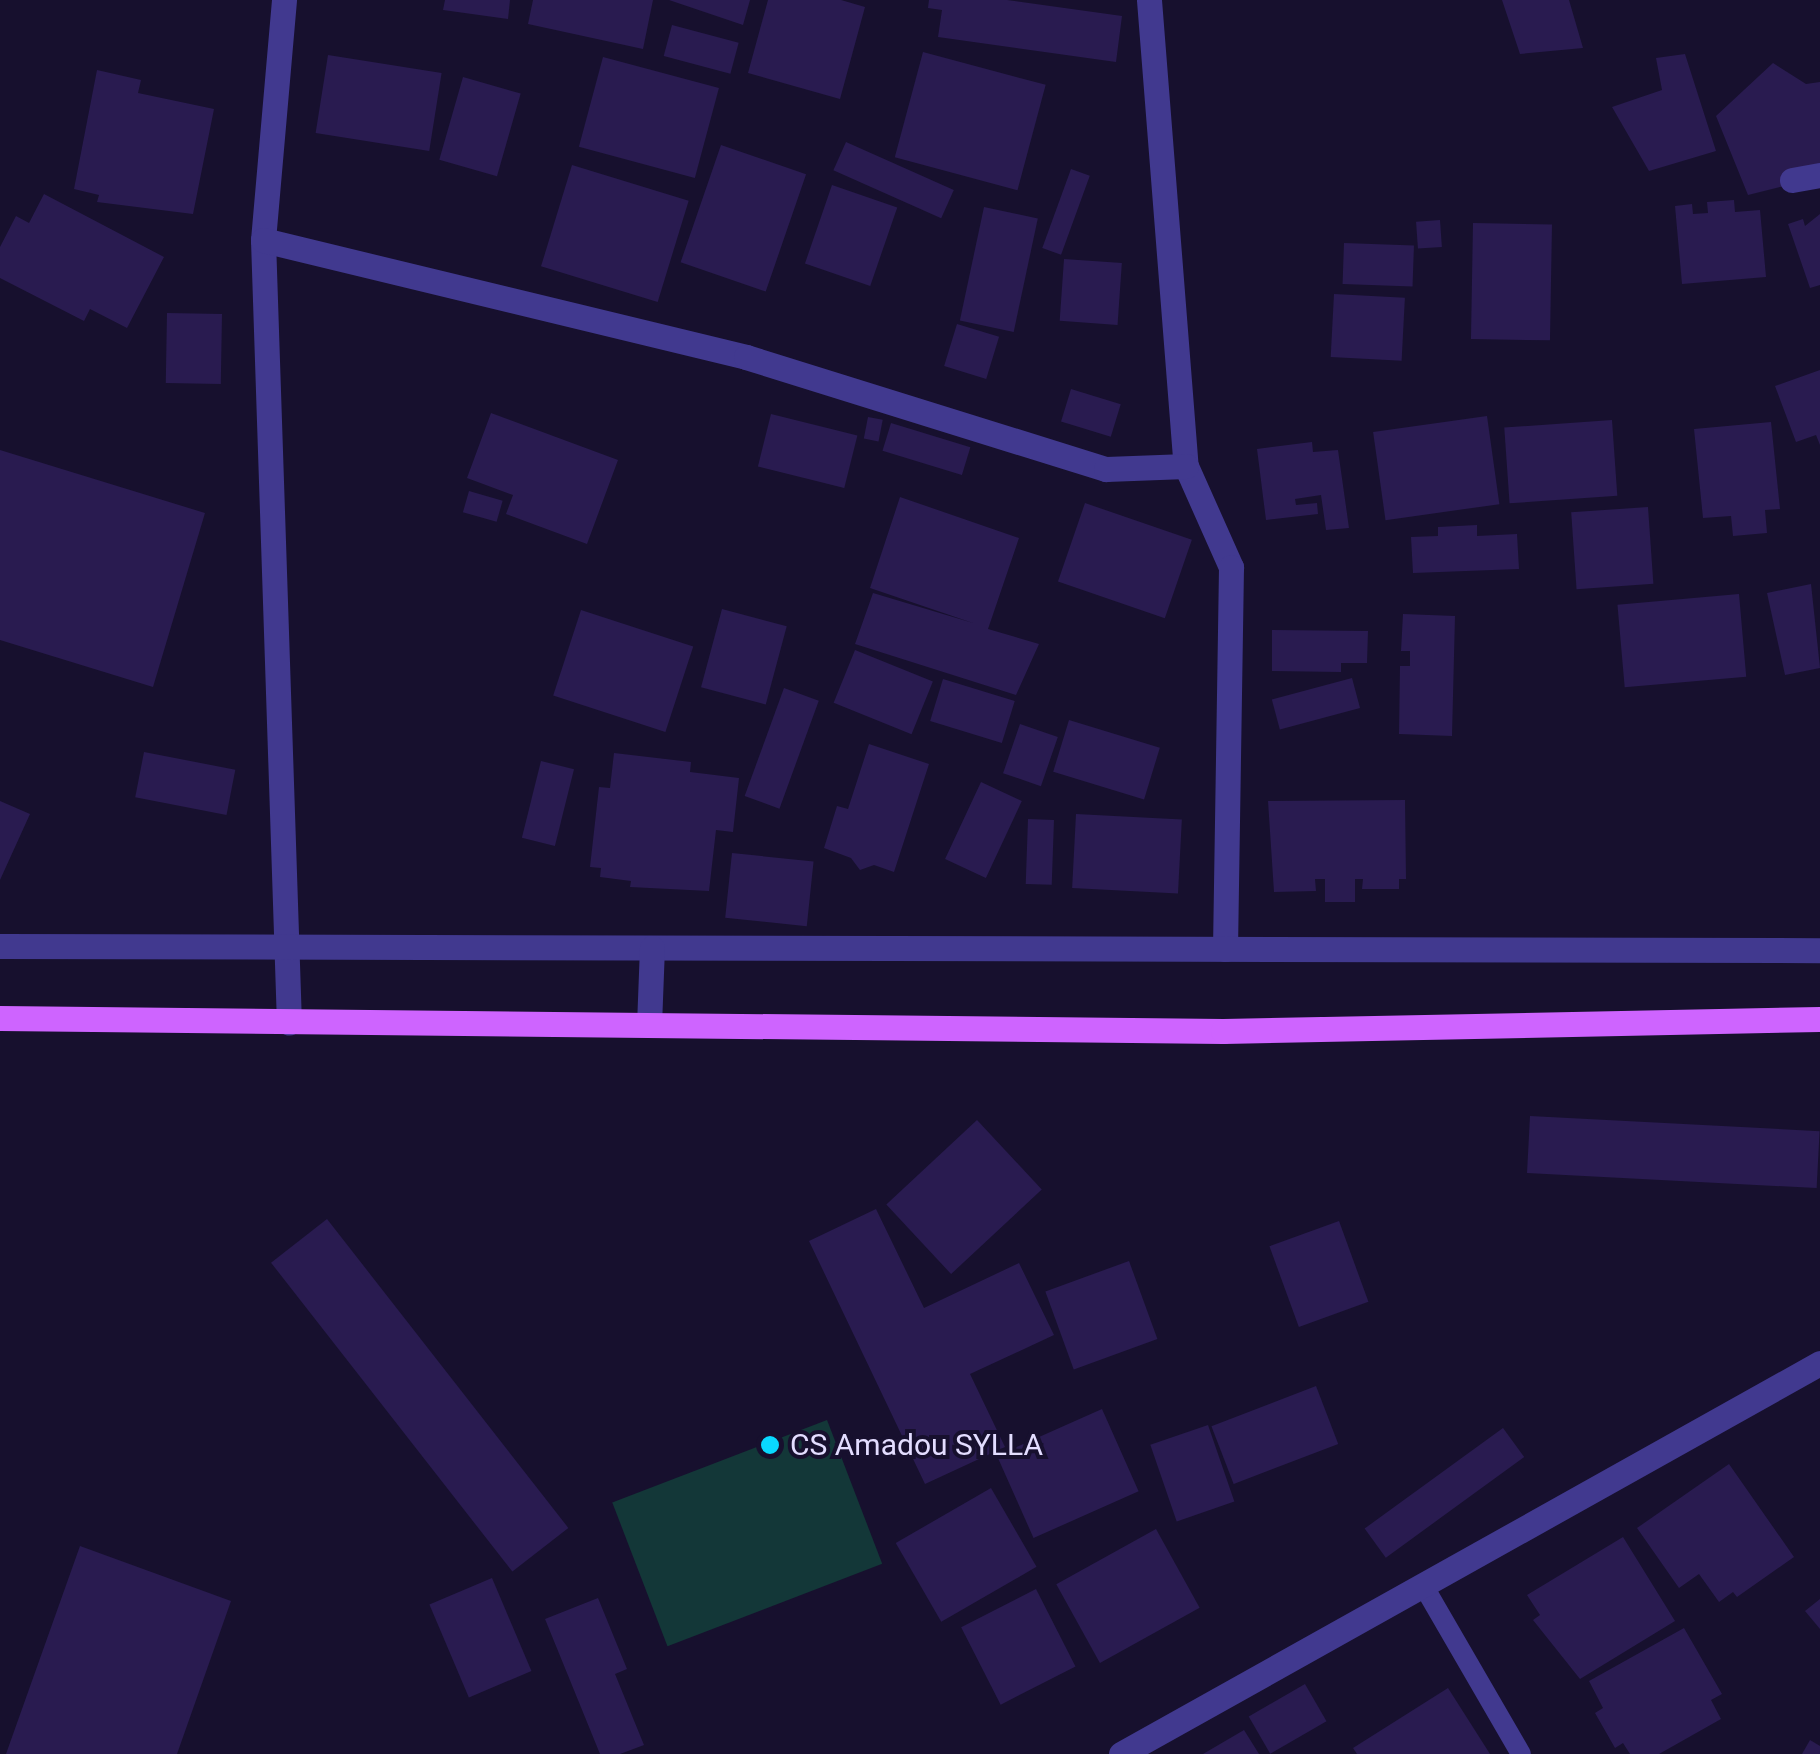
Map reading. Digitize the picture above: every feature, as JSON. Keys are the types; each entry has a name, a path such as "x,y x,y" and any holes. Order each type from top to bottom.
{"main road":[{"path":"0,1018 1224,1031 1820,1019"}],"street":[{"path":"284,0 263,240 290,1022"},
{"path":"1149,0 1186,466 1232,567 1225,949"},
{"path":"1792,180 1820,175"},
{"path":"263,240 746,357 1106,469 1186,466"},
{"path":"0,946 1820,950"},
{"path":"649,1025 652,948"},
{"path":"1121,1754 1820,1363"}],"lane":[{"path":"1423,1585 1521,1754"}],"green space":[{"path":"827,1420 882,1564 667,1646 612,1502"}],"building":[{"path":"445,0 510,0 508,19 443,10"},
{"path":"533,0 653,0 643,49 528,24"},
{"path":"669,0 750,0 743,25"},
{"path":"768,0 841,0 865,7 840,99 748,73"},
{"path":"929,0 1007,0 1122,16 1116,62 938,37 942,10 928,8"},
{"path":"1502,0 1569,0 1583,48 1520,54"},
{"path":"672,25 739,43 730,74 664,56"},
{"path":"923,52 1046,85 1017,190 895,157"},
{"path":"1685,54 1716,151 1649,171 1612,107 1662,90 1656,58"},
{"path":"328,55 442,73 429,151 316,133"},
{"path":"603,57 719,88 695,178 579,147"},
{"path":"1773,63 1806,84 1820,82 1820,177 1748,195 1716,116"},
{"path":"97,70 141,80 138,93 214,109 193,214 97,202 99,195 74,189"},
{"path":"463,77 521,94 497,176 439,160"},
{"path":"846,142 954,190 941,218 833,170"},
{"path":"721,145 806,174 766,292 681,262"},
{"path":"572,165 689,201 658,302 541,266"},
{"path":"1071,169 1090,176 1061,255 1042,248"},
{"path":"832,185 897,207 870,286 805,263"},
{"path":"44,194 164,257 127,328 90,309 84,321 0,278 0,247 16,216 29,223"},
{"path":"1734,200 1735,212 1760,210 1766,277 1682,284 1675,206 1692,204 1693,214 1708,213 1707,202"},
{"path":"984,207 1038,218 1014,332 960,320"},
{"path":"1820,214 1820,285 1810,288 1788,224 1803,219 1805,226"},
{"path":"1440,220 1442,247 1418,249 1416,222"},
{"path":"1473,223 1552,224 1550,340 1471,339"},
{"path":"1344,243 1414,245 1413,286 1343,284"},
{"path":"1064,259 1122,263 1118,325 1060,321"},
{"path":"1334,294 1405,298 1402,361 1331,357"},
{"path":"167,313 222,314 221,384 166,383"},
{"path":"957,324 999,337 986,379 944,366"},
{"path":"1820,370 1820,445 1816,435 1796,442 1775,386"},
{"path":"1071,389 1121,404 1111,437 1061,422"},
{"path":"491,413 618,460 587,544 506,514 513,495 467,478"},
{"path":"771,414 857,436 844,488 758,466"},
{"path":"1487,416 1499,504 1386,520 1373,432"},
{"path":"868,417 883,420 879,441 864,439"},
{"path":"1612,420 1617,496 1510,503 1504,428"},
{"path":"1771,422 1780,509 1765,510 1767,533 1733,536 1731,516 1703,518 1694,429"},
{"path":"891,423 970,447 962,475 883,451"},
{"path":"1312,442 1313,452 1338,450 1349,528 1326,530 1321,495 1295,499 1296,505 1317,503 1318,514 1266,520 1257,449"},
{"path":"0,450 205,513 153,687 0,640"},
{"path":"469,491 503,501 497,522 463,512"},
{"path":"900,497 1019,538 988,629 1039,644 1016,695 855,644 873,593 973,623 870,588"},
{"path":"1085,503 1192,540 1165,618 1058,581"},
{"path":"1648,507 1653,584 1577,589 1571,512"},
{"path":"1477,525 1477,536 1517,534 1519,569 1413,573 1411,537 1438,536 1438,527"},
{"path":"1811,584 1820,668 1785,675 1767,593"},
{"path":"1739,594 1746,677 1625,687 1617,605"},
{"path":"722,609 787,626 766,705 701,687"},
{"path":"581,610 693,646 665,732 553,696"},
{"path":"1403,614 1455,616 1452,736 1399,734 1400,666 1410,666 1410,651 1401,651"},
{"path":"1272,630 1368,631 1367,663 1341,663 1341,672 1272,671"},
{"path":"855,650 933,681 912,734 834,703"},
{"path":"1352,678 1360,708 1280,729 1272,699"},
{"path":"943,679 1015,701 1002,743 930,721"},
{"path":"784,688 819,701 779,809 745,796"},
{"path":"1069,720 1160,748 1144,799 1053,772"},
{"path":"1020,724 1058,737 1041,786 1003,773"},
{"path":"869,744 929,764 894,872 874,865 860,870 851,858 824,848 837,806 848,809"},
{"path":"144,752 235,770 227,815 135,797"},
{"path":"614,753 691,762 690,772 739,778 733,832 716,830 709,891 630,887 631,881 600,877 601,868 590,867 599,787 610,788"},
{"path":"541,761 574,769 555,846 522,838"},
{"path":"981,782 1022,801 986,878 945,859"},
{"path":"1405,800 1406,879 1399,879 1399,889 1362,889 1363,879 1355,879 1355,902 1325,902 1325,879 1315,879 1316,891 1274,892 1268,801"},
{"path":"0,801 30,814 0,880"},
{"path":"1076,814 1182,820 1178,893 1072,888"},
{"path":"1028,819 1054,820 1052,885 1026,884"},
{"path":"732,853 814,862 807,926 725,918"},
{"path":"1530,1116 1820,1131 1817,1188 1527,1173"},
{"path":"977,1120 1042,1189 951,1274 886,1205"},
{"path":"876,1209 924,1308 1019,1263 1054,1335 970,1374 1005,1447 925,1484 809,1241"},
{"path":"327,1219 568,1528 512,1572 271,1263"},
{"path":"1339,1221 1368,1302 1299,1327 1269,1246"},
{"path":"1129,1261 1157,1339 1074,1369 1045,1291"},
{"path":"1316,1386 1338,1444 1234,1484 1211,1426"},
{"path":"1102,1409 1139,1491 1034,1538 997,1456"},
{"path":"1208,1425 1234,1502 1177,1521 1150,1445"},
{"path":"1503,1428 1524,1457 1386,1558 1365,1529"},
{"path":"1729,1464 1794,1557 1737,1597 1733,1592 1719,1602 1699,1574 1679,1588 1637,1528"},
{"path":"991,1488 1036,1567 941,1622 896,1543"},
{"path":"1156,1529 1200,1608 1100,1663 1056,1584"},
{"path":"1623,1537 1675,1621 1580,1679 1533,1620 1540,1615 1527,1595"},
{"path":"80,1546 231,1601 177,1754 6,1754"},
{"path":"492,1578 531,1671 469,1698 429,1605"},
{"path":"1036,1589 1075,1667 1001,1705 961,1627"},
{"path":"598,1598 627,1669 615,1674 644,1745 620,1754 600,1754 545,1619"},
{"path":"1820,1599 1820,1629 1805,1611"},
{"path":"1684,1628 1722,1694 1711,1700 1721,1719 1659,1754 1630,1754 1623,1743 1615,1748 1595,1713 1603,1708 1589,1681"},
{"path":"1305,1684 1326,1721 1270,1754 1249,1716"},
{"path":"1448,1688 1490,1754 1357,1754 1353,1748"},
{"path":"1244,1730 1259,1754 1203,1754"},
{"path":"1810,1740 1820,1746 1820,1754 1802,1754"}],"place":[{"name":"CS Amadou SYLLA","path":"770,1445"}]}
